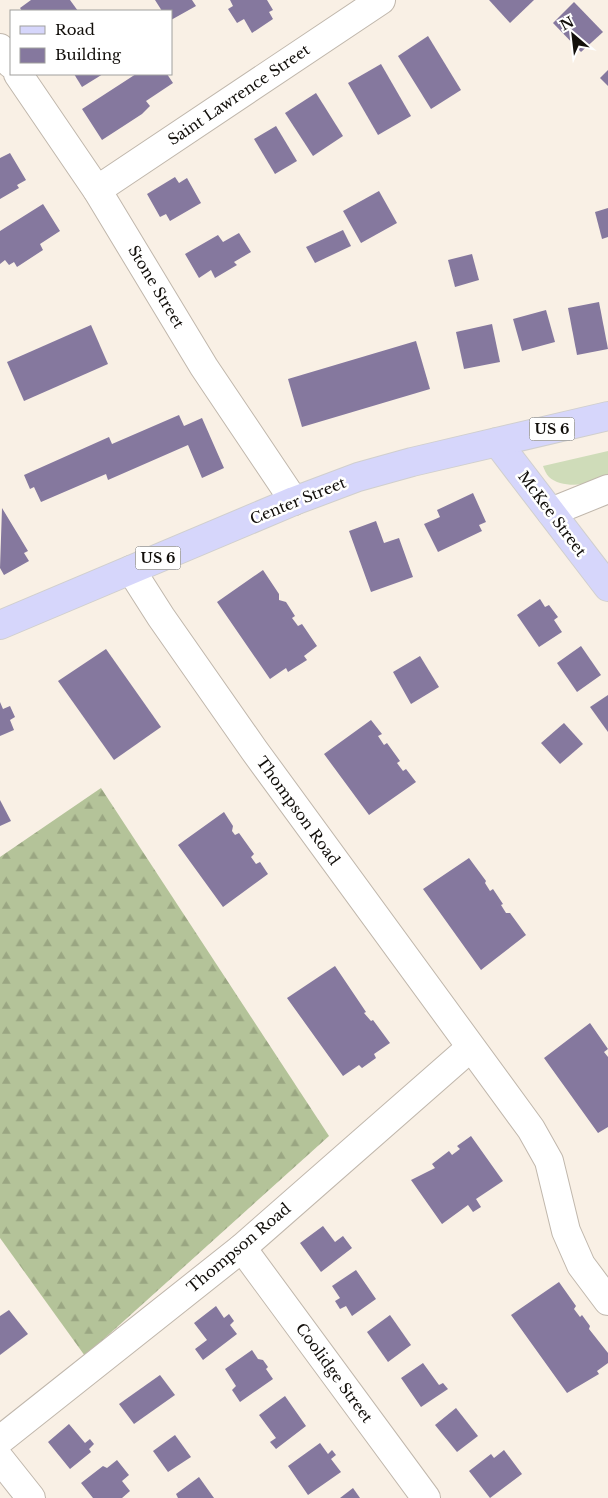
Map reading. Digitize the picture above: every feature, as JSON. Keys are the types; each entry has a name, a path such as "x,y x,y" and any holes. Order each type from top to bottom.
{"main road":[{"name":"Center Street","path":"0,625 294,501 384,469 608,416"},
{"name":"McKee Street","path":"497,442 608,587"}],"street":[{"name":"Saint Lawrence Street","path":"97,190 381,0"},
{"path":"0,48 10,63"},
{"name":"Stone Street","path":"19,75 97,190 204,367 294,501"},
{"path":"551,512 608,489"},
{"name":"Thompson Road","path":"131,570 161,617 254,750 531,1129 549,1161 566,1231 581,1265 608,1301"},
{"name":"Thompson Road","path":"0,1440 242,1248 470,1048"},
{"name":"Coolidge Street","path":"242,1248 426,1498"},
{"path":"0,1459 31,1498"}],"green space":[{"path":"608,451 608,478 594,482 570,485 555,481 549,477 543,466"},
{"path":"101,788 329,1136 85,1356 0,1238 0,857"}],"building":[{"path":"31,0 70,0 77,10 21,10 20,8"},
{"path":"155,0 192,0 196,6 172,19 172,10 161,10"},
{"path":"230,0 267,0 273,10 269,12 273,19 252,33 244,19 237,23 228,9 233,6"},
{"path":"489,0 534,0 510,23"},
{"path":"574,2 603,32 581,52 553,23"},
{"path":"428,36 461,90 431,109 398,56"},
{"path":"381,64 411,116 378,135 348,83"},
{"path":"608,70 608,86 600,78"},
{"path":"75,75 101,75 82,87"},
{"path":"134,75 168,75 173,83 146,101 150,106 142,114 102,140 82,109"},
{"path":"316,93 343,136 313,156 285,113"},
{"path":"276,126 297,161 275,174 254,139"},
{"path":"10,153 26,180 17,185 19,188 0,199 0,158"},
{"path":"175,177 179,183 187,178 201,203 170,221 166,214 160,217 147,194"},
{"path":"379,191 397,223 361,243 343,211"},
{"path":"43,204 60,231 40,244 43,250 17,267 14,262 9,265 5,260 0,264 0,231"},
{"path":"608,208 608,237 602,239 595,212"},
{"path":"343,230 351,246 315,263 306,247"},
{"path":"239,233 251,252 234,262 237,265 215,278 211,270 199,278 185,254 218,235 223,242"},
{"path":"472,254 479,280 455,287 448,260"},
{"path":"599,302 608,349 577,355 568,308"},
{"path":"546,310 555,342 522,351 513,319"},
{"path":"492,324 500,362 464,369 456,332"},
{"path":"91,325 108,364 24,401 7,362"},
{"path":"416,341 430,389 302,427 288,379"},
{"path":"179,415 184,426 202,418 224,468 202,478 188,445 108,480 106,474 41,502 34,487 30,489 24,475 109,437 112,444"},
{"path":"473,493 486,522 479,525 482,531 438,552 424,524 440,517 437,510"},
{"path":"2,508 28,551 24,553 29,561 4,575 0,568"},
{"path":"376,521 384,543 399,538 413,577 371,592 349,531"},
{"path":"263,570 279,594 279,600 286,602 295,616 292,618 298,626 302,624 317,646 304,656 307,660 288,672 286,668 270,679 217,602"},
{"path":"540,599 545,607 549,605 558,617 554,620 562,632 539,647 517,615"},
{"path":"581,646 601,675 577,692 557,663"},
{"path":"106,649 161,727 114,760 58,681"},
{"path":"420,656 439,687 411,704 393,672"},
{"path":"608,695 608,732 590,707"},
{"path":"0,702 3,709 10,706 15,717 10,720 14,730 0,736"},
{"path":"371,720 382,734 378,736 384,745 387,743 400,761 397,763 403,771 406,769 416,782 369,815 324,754"},
{"path":"564,723 583,744 560,764 541,743"},
{"path":"0,800 11,821 0,826"},
{"path":"224,812 233,826 232,831 235,835 239,833 254,854 251,857 256,864 260,862 268,874 223,907 178,845"},
{"path":"469,858 486,881 485,883 490,891 493,889 503,904 501,905 506,913 510,913 526,935 481,970 423,889"},
{"path":"335,966 366,1012 364,1013 371,1021 373,1020 390,1043 374,1054 376,1058 362,1068 359,1065 343,1076 287,998"},
{"path":"590,1023 608,1049 604,1052 608,1057 608,1127 598,1133 544,1058"},
{"path":"471,1136 503,1181 476,1199 481,1207 473,1212 468,1205 442,1224 411,1180 435,1168 432,1164 449,1151 452,1155 460,1149 457,1146"},
{"path":"323,1226 335,1242 343,1236 352,1248 321,1272 300,1243"},
{"path":"356,1270 376,1299 352,1316 346,1306 340,1309 335,1301 340,1298 332,1286"},
{"path":"559,1282 576,1306 574,1309 580,1317 582,1315 590,1326 589,1329 608,1353 608,1363 597,1371 599,1374 567,1393 511,1315"},
{"path":"216,1306 224,1318 229,1314 234,1321 230,1325 237,1334 203,1360 195,1349 207,1340 194,1323"},
{"path":"9,1310 28,1334 0,1355 0,1316"},
{"path":"390,1315 411,1345 388,1362 367,1332"},
{"path":"252,1350 258,1359 263,1360 268,1367 266,1369 273,1379 240,1402 232,1390 236,1386 225,1369"},
{"path":"423,1363 439,1385 443,1383 448,1389 421,1407 401,1378"},
{"path":"160,1375 175,1395 134,1424 119,1404"},
{"path":"285,1396 306,1426 276,1449 270,1442 276,1438 259,1415"},
{"path":"456,1408 478,1436 457,1452 435,1425"},
{"path":"69,1424 85,1443 90,1439 94,1444 89,1449 91,1452 70,1469 48,1442"},
{"path":"175,1435 191,1457 168,1472 153,1451"},
{"path":"320,1443 328,1454 332,1450 336,1455 331,1459 341,1472 308,1495 288,1466"},
{"path":"504,1450 522,1474 490,1498 469,1471 491,1454 494,1458"},
{"path":"117,1460 129,1475 122,1481 130,1491 122,1498 93,1498 81,1483 103,1466 107,1468"},
{"path":"199,1477 214,1498 178,1498 176,1494"},
{"path":"353,1488 360,1498 340,1498"}]}
